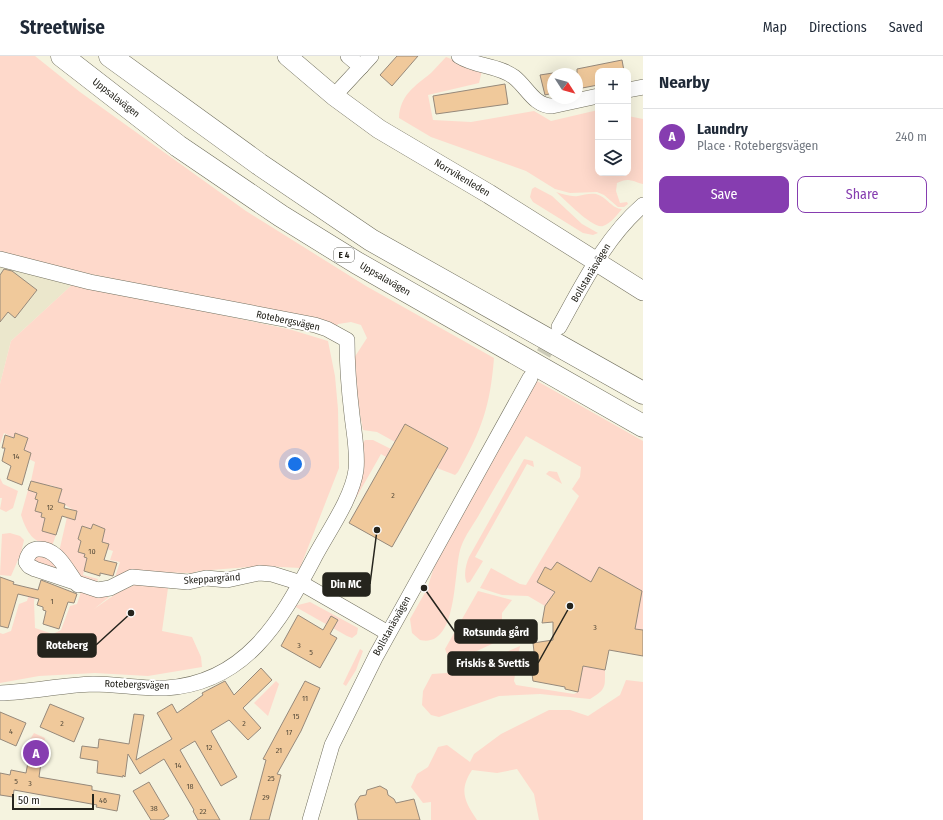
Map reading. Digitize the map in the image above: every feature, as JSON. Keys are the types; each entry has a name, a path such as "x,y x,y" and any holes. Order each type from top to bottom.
{"highway":[{"name":"Uppsalavägen","path":"62,56 178,146 281,216 356,263 643,426"},
{"path":"110,56 259,164 371,240 643,393"}],"main road":[{"name":"Norrvikenleden","path":"287,56 334,96 379,129 596,260 643,291"}],"street":[{"path":"348,56 361,67"},
{"path":"334,96 371,56"},
{"path":"460,56 508,73 519,81 537,102 545,106 552,106 595,97"},
{"path":"631,89 643,87"},
{"name":"Bollstanäsvägen","path":"559,327 596,260 620,228 643,205"},
{"name":"Rotebergsvägen","path":"0,259 90,282 315,325 327,329 346,340 347,370 357,456 356,471 343,504 301,583 272,628 255,649 234,666 184,686 153,688 111,684 75,685 0,692"},
{"name":"Bollstanäsvägen","path":"310,820 332,745 388,633 530,378"},
{"name":"Skeppargränd","path":"78,585 92,589 104,590 132,577 188,582 206,578 231,579 266,573 301,583"},
{"path":"301,583 388,633"}],"shaded area":[{"path":"0,56 35,56 80,92 246,211 366,286 494,358 490,390 484,417 458,472 455,475 437,468 448,447 405,424 395,442 377,432 363,430 355,388 354,358 367,338 361,325 351,322 338,324 335,328 0,254"},
{"path":"446,57 482,71 479,83 428,95 433,120 471,122 534,111 551,121 595,111 595,176 631,176 631,117 643,119 643,184 627,180 617,183 616,191 620,203 627,202 628,204 624,207 618,207 604,195 597,192 570,193 555,189 526,171 431,137 399,118 402,103 405,97 419,82 431,73"},
{"path":"535,187 552,196 582,224 598,233 593,235 583,233 533,202 530,197 532,189"},
{"path":"556,192 573,196 596,194 615,207 622,209 609,223 603,226 598,226 579,213"},
{"path":"0,264 74,283 11,341 0,384"},
{"path":"74,283 292,330 328,341 335,376 338,409 339,468 300,568 263,566 198,571 193,573 144,572 114,580 120,562 110,560 113,551 107,549 102,542 105,529 93,524 91,529 82,526 78,539 81,541 78,552 85,554 84,557 87,558 83,575 98,579 96,584 81,581 59,552 67,517 75,520 77,511 58,502 62,489 50,485 48,489 39,486 35,499 38,500 42,513 41,517 45,518 42,530 56,535 52,546 45,545 35,540 28,532 21,515 28,490 34,492 37,483 31,481 35,462 29,459 31,453 24,450 28,438 15,434 14,438 4,433 0,444 0,384 11,341"},
{"path":"537,381 643,441 643,630 635,629 641,591 599,567 591,582 554,567 550,570 545,567 537,582 555,592 545,606 528,596 502,595 480,588 491,568 520,584 526,585 579,496 572,489 580,477 581,467 526,436 467,534 461,547 452,605 448,620 442,632 433,639 420,640 412,633 410,619 427,589 438,555"},
{"path":"365,440 373,440 391,449 386,457 381,454 344,519 363,443"},
{"path":"524,459 533,461 534,467 527,464 475,557 483,561 470,582 467,583 465,574 469,557"},
{"path":"549,471 557,472 562,484 546,474"},
{"path":"0,478 3,484 18,491 13,508 6,512 0,509 2,498 0,498"},
{"path":"10,533 20,536 24,540 21,553 11,576 0,575 2,534"},
{"path":"46,554 61,568 55,571 31,559 32,555"},
{"path":"139,583 168,588 162,631 192,637 201,657 202,667 148,676 95,673 39,676 0,683 0,633 3,634 11,631 19,604 27,601 31,588 36,589 34,602 35,628 53,634 61,630 70,606 77,604 81,592 109,597 94,609 117,593"},
{"path":"478,591 512,600 502,613 502,634 494,643 464,657 452,657 447,654 445,649"},
{"path":"310,602 358,628 357,634 352,638 347,636 294,606"},
{"path":"520,646 514,681 516,685 574,694 578,692 583,666 605,670 604,688 590,699 540,694 499,696 439,717 431,715 422,705 423,691 432,674 461,672"},
{"path":"360,649 363,651 356,670 346,686 343,684"},
{"path":"626,680 643,682 643,820 539,820 534,794 517,769 497,773 472,770 465,784 464,790 466,801 477,820 431,820 431,802 423,803 411,787 417,774 428,767 438,747 447,745 470,762 474,754 501,734 549,710 570,710 588,716 620,695"},
{"path":"276,681 279,684 268,716 254,703"},
{"path":"34,733 45,738 44,748 27,744"}],"building":[{"path":"397,56 418,56 392,86 380,75"},
{"path":"622,60 623,68 595,68 595,86 583,88 582,68"},
{"path":"547,74 547,94 545,95 540,75"},
{"path":"505,84 508,104 436,114 433,96"},
{"path":"4,269 12,271 37,290 15,318 8,312 0,322 0,275"},
{"path":"405,424 448,448 392,547 349,523"},
{"path":"15,433 28,438 24,450 31,453 22,485 7,479 11,466 2,461 5,448 2,448 5,435 14,438"},
{"path":"31,481 62,489 58,502 65,504 64,508 77,511 75,520 62,516 56,535 42,531 45,518 41,517 42,513 35,511 38,500 35,499 37,493 28,490"},
{"path":"93,524 105,529 102,542 109,544 104,560 117,563 113,576 100,573 100,576 84,571 87,558 84,557 85,554 78,552 81,541 78,539 82,526 91,529"},
{"path":"557,562 591,582 599,567 642,591 635,629 643,630 643,656 609,650 605,670 583,666 578,692 565,689 565,687 533,681 531,667 535,660 533,643 553,640 553,622 542,623 545,606 555,592 537,582 545,567 551,570"},
{"path":"0,577 14,582 13,584 38,590 41,580 77,594 74,603 68,602 59,629 43,624 46,611 43,610 43,607 37,605 39,599 18,594 8,628 0,626"},
{"path":"298,615 323,630 331,616 338,620 330,634 337,638 320,668 281,646"},
{"path":"261,668 272,680 243,708 261,728 248,740 229,720 211,731 237,777 221,786 195,741 180,750 220,820 198,820 193,811 194,810 164,759 140,774 128,754 125,777 123,775 123,777 97,773 98,761 80,758 82,746 98,748 99,739 129,744 134,714 144,715 136,760 172,739 157,713 172,704 177,713 203,695 202,693 225,681 234,695"},
{"path":"305,681 320,688 301,731 277,774 281,775 269,820 250,820 266,760 263,759"},
{"path":"50,704 84,718 74,742 40,727"},
{"path":"0,712 26,723 16,746 0,739"},
{"path":"31,746 43,748 39,777 92,786 92,790 120,795 117,811 96,807 97,805 14,790 13,797 0,795 0,773 10,775 11,770 26,773"},
{"path":"149,782 169,816 163,820 151,820 133,791"},
{"path":"380,786 387,790 388,795 394,799 396,803 414,799 420,820 358,820 355,804 360,796 366,795 367,790"}],"tunnel":[{"path":"532,374 555,334"}],"place":[{"name":"Din MC","path":"377,530"},
{"name":"Rotsunda gård","path":"424,588"},
{"name":"Friskis & Svettis","path":"570,606"},
{"name":"Roteberg","path":"131,613"},
{"name":"Laundry","path":"36,753"}]}
